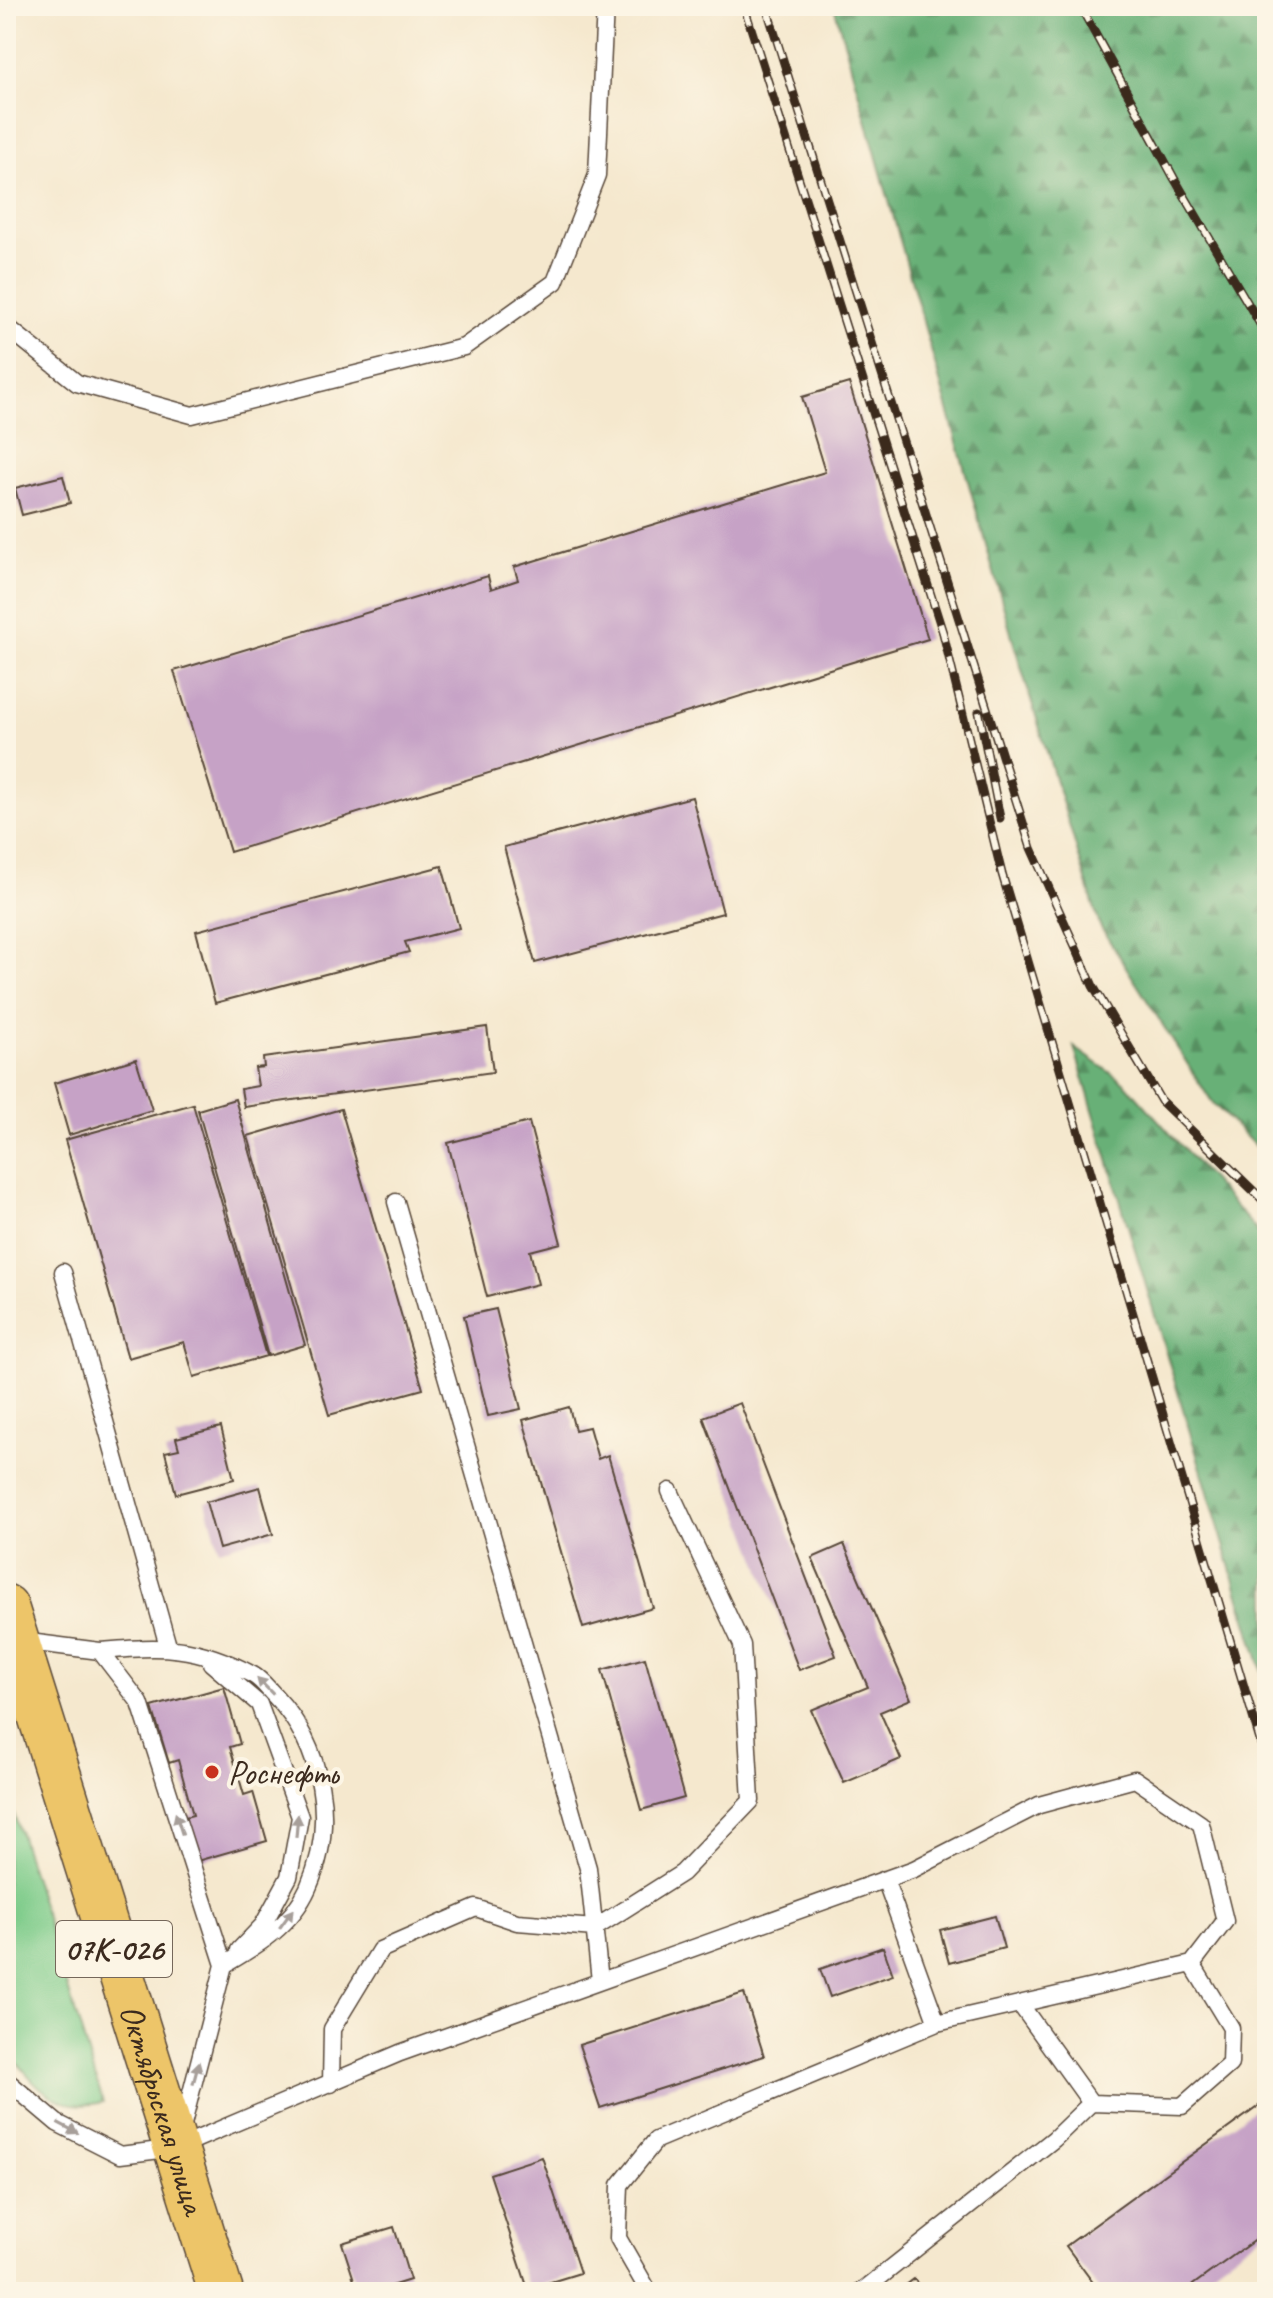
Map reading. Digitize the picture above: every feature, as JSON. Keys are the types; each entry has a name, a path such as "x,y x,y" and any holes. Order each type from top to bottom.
{"main road":[{"name":"Октябрьская улица","path":"10,1633 221,2292"}],"lane":[{"path":"6,326 77,383 192,415 464,347 555,282 597,175 605,6"},
{"path":"396,1202 588,1868 600,1981"},
{"path":"63,1272 168,1646"},
{"path":"331,2084 332,2029 380,1950 476,1908 517,1922 595,1928 682,1873 751,1801 742,1645 670,1491"},
{"path":"10,1633 100,1651 168,1646 199,1652 256,1677 297,1720 320,1774 324,1833 308,1889 273,1937 224,1965"},
{"path":"100,1651 140,1703 224,1965"},
{"path":"176,2148 224,1965 263,1925 289,1877 300,1817 259,1704 199,1652"},
{"path":"6,2080 57,2123 120,2155 176,2148 400,2053 914,1869 1039,1805 1135,1779 1201,1824 1225,1921 1192,1964 937,2023 656,2140 620,2185 618,2238 649,2292"},
{"path":"885,1879 937,2023"},
{"path":"861,2292 1054,2139 1091,2103 1182,2106 1230,2064 1231,2028 1192,1964"},
{"path":"1020,2004 1091,2103"}],"green space":[{"path":"834,6 1267,6 1267,1158 1211,1101 1100,926 1014,644"},
{"path":"1074,1047 1125,1083 1267,1242 1267,1688"},
{"path":"6,1788 103,2102 86,2105 58,2100 37,2084 6,2049"}],"building":[{"path":"849,383 928,639 230,852 174,671 488,576 491,589 518,580 514,567 825,472 802,397"},
{"path":"63,476 70,503 22,515 15,488"},
{"path":"692,797 723,913 535,963 504,847"},
{"path":"442,866 459,928 405,942 409,952 215,1003 196,931"},
{"path":"487,1027 493,1072 244,1107 241,1089 258,1086 255,1068 264,1067 263,1058"},
{"path":"136,1059 152,1110 69,1135 54,1083"},
{"path":"235,1099 305,1345 268,1356 198,1110"},
{"path":"193,1104 266,1356 194,1377 184,1342 128,1358 65,1140"},
{"path":"341,1109 423,1389 329,1415 248,1136"},
{"path":"529,1122 561,1243 530,1251 538,1284 487,1297 448,1143"},
{"path":"496,1309 521,1409 488,1416 464,1316"},
{"path":"740,1403 836,1656 799,1670 703,1417"},
{"path":"569,1407 575,1430 589,1427 598,1459 608,1455 653,1608 583,1628 523,1420"},
{"path":"221,1427 234,1479 176,1494 165,1452 179,1449 176,1438"},
{"path":"260,1487 273,1534 219,1549 206,1502"},
{"path":"844,1544 911,1699 880,1712 901,1759 844,1783 811,1710 868,1687 812,1558"},
{"path":"645,1658 684,1798 641,1810 602,1670"},
{"path":"224,1687 240,1744 230,1747 244,1795 253,1792 267,1841 197,1861 185,1817 193,1815 178,1760 169,1763 152,1707"},
{"path":"995,1916 1004,1948 949,1963 940,1930"},
{"path":"883,1947 893,1975 830,1997 820,1969"},
{"path":"744,1993 764,2056 600,2108 579,2045"},
{"path":"1267,2100 1267,2231 1183,2292 1100,2292 1066,2246"},
{"path":"542,2157 580,2273 528,2289 490,2174"},
{"path":"394,2227 410,2280 372,2292 358,2292 342,2243"},
{"path":"914,2279 924,2292 897,2292"}],"railway":[{"path":"744,6 943,633 1002,874 1267,1764"},
{"path":"766,6 1031,848 1093,986 1161,1101 1267,1204"},
{"path":"1080,6 1174,178 1267,336"},
{"path":"979,712 1000,818"}],"place":[{"name":"Роснефть","path":"212,1772"}]}
